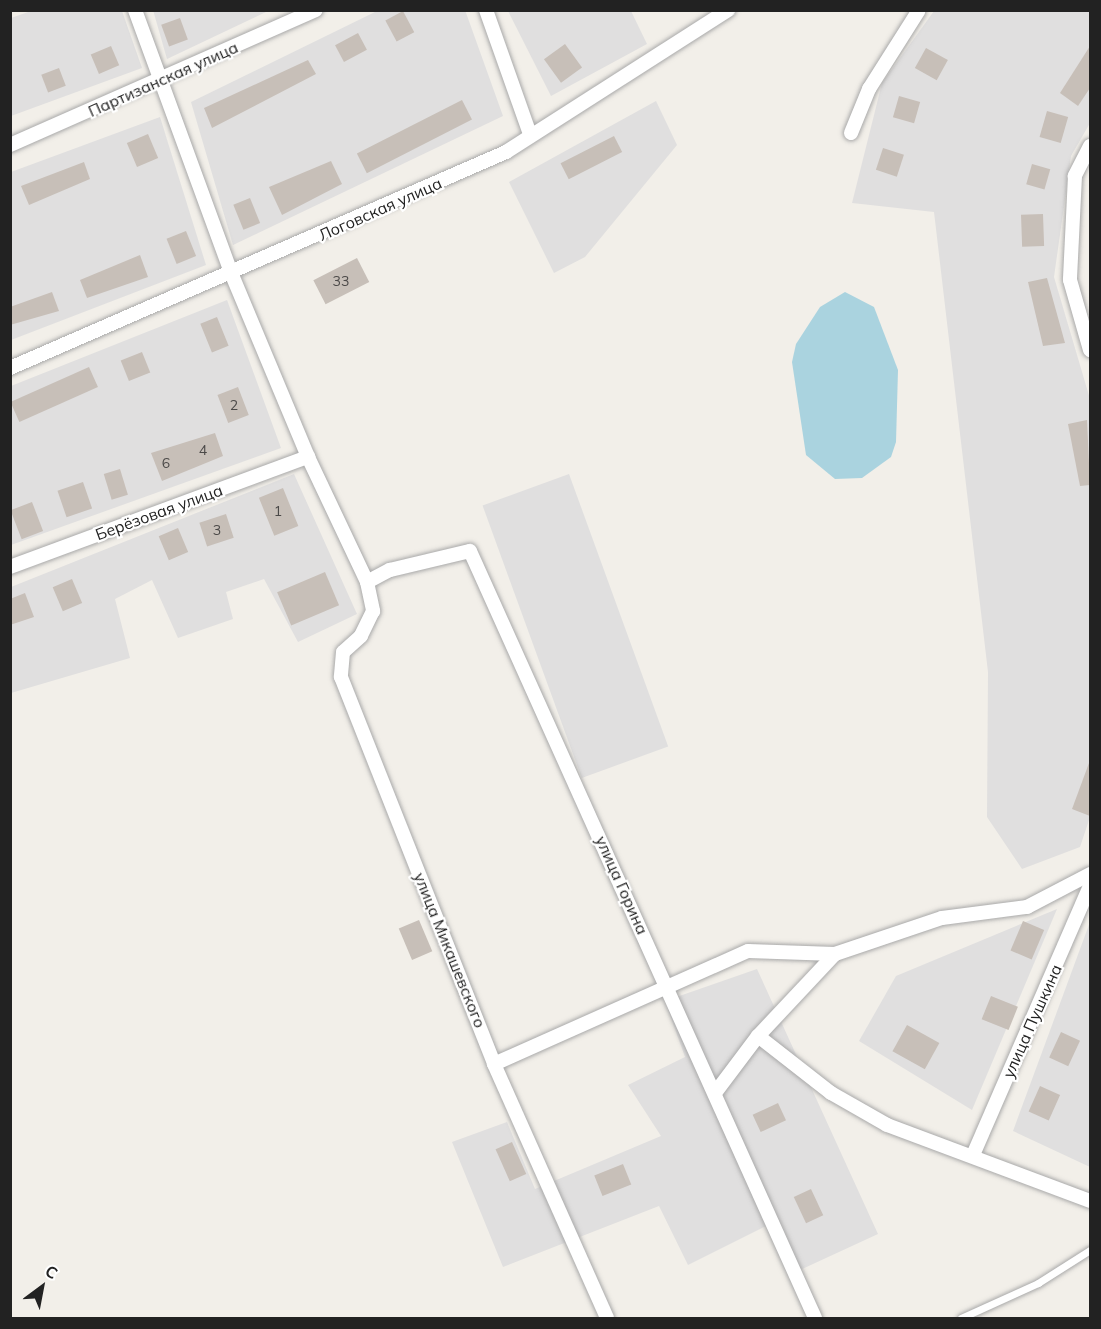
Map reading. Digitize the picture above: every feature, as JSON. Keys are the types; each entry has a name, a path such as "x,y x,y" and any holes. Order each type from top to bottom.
{"street":[{"name":"улица Микашевского","path":"135,10 232,275 308,458 367,582 373,611 361,636 343,652 341,677 494,1064 607,1318"},
{"name":"Партизанская улица","path":"10,146 316,10"},
{"path":"486,10 530,134"},
{"name":"Логовская улица","path":"10,368 232,275 506,152 530,134 614,87 728,10"},
{"path":"851,133 869,88 919,10"},
{"path":"1090,146 1075,177 1070,280 1090,350"},
{"name":"Берёзовая улица","path":"10,567 308,458"},
{"name":"улица Горина","path":"367,582 390,570 470,551 815,1318"},
{"path":"494,1064 748,951 835,954 942,918 1027,907 1090,874"},
{"name":"улица Пушкина","path":"973,1155 1090,886"},
{"path":"715,1093 758,1036 835,954"},
{"path":"758,1036 831,1093 887,1125 973,1155 1090,1201"}],"lane":[{"path":"961,1318 1038,1283 1090,1250"}],"shaded area":[{"path":"153,10 268,11 167,59"},
{"path":"465,10 503,116 233,245 191,102 377,11"},
{"path":"31,11 122,11 142,68 11,116 11,18"},
{"path":"508,11 631,11 647,44 551,96"},
{"path":"934,11 1090,11 1090,123 1071,156 1054,277 1090,399 1090,817 1080,847 1022,869 987,817 988,672 934,212 852,203 882,83"},
{"path":"656,101 677,145 585,257 554,273 509,182"},
{"path":"160,117 206,265 11,340 11,172"},
{"path":"227,300 281,448 11,545 11,386"},
{"path":"294,474 357,614 298,642 264,579 226,592 233,619 178,638 152,580 115,599 130,658 11,693 11,587"},
{"path":"569,474 668,747 582,778 483,505"},
{"path":"1057,909 972,1110 859,1041 896,976"},
{"path":"1090,922 1090,1167 1013,1131"},
{"path":"757,969 878,1234 800,1270 776,1221 688,1265 659,1206 503,1267 452,1142 507,1122 535,1189 661,1136 628,1085 685,1057 665,1001"}],"water":[{"path":"845,292 874,307 898,370 896,442 891,457 862,478 835,479 806,455 792,362 796,344 820,307"}],"building":[{"path":"403,11 414,32 397,42 385,20"},
{"path":"180,18 188,40 169,46 161,25"},
{"path":"358,33 367,50 344,62 335,45"},
{"path":"565,44 582,67 561,83 544,59"},
{"path":"111,46 119,65 99,74 91,55"},
{"path":"1090,46 1090,88 1078,106 1060,93"},
{"path":"926,48 948,60 937,80 915,68"},
{"path":"308,60 316,74 212,128 204,108"},
{"path":"59,68 66,86 48,93 41,75"},
{"path":"899,96 920,102 914,123 893,117"},
{"path":"462,100 472,120 367,173 357,154"},
{"path":"1047,111 1068,117 1061,143 1040,137"},
{"path":"148,134 158,158 137,167 127,143"},
{"path":"614,136 622,152 569,179 561,163"},
{"path":"883,148 904,155 897,177 876,170"},
{"path":"331,161 342,184 282,215 269,187"},
{"path":"84,162 90,179 29,205 21,186"},
{"path":"1032,164 1050,169 1044,189 1026,184"},
{"path":"250,198 260,223 243,230 233,205"},
{"path":"1043,214 1044,246 1022,247 1021,215"},
{"path":"186,231 196,256 177,264 167,239"},
{"path":"140,255 148,277 87,298 80,280"},
{"path":"357,258 369,282 326,304 313,280"},
{"path":"1047,278 1065,343 1043,346 1028,282"},
{"path":"52,292 59,311 10,325 10,307"},
{"path":"217,317 229,346 212,352 200,324"},
{"path":"142,352 150,372 129,381 121,361"},
{"path":"89,367 98,387 19,422 10,402"},
{"path":"238,387 249,415 228,423 217,395"},
{"path":"1087,420 1090,485 1080,486 1068,424"},
{"path":"215,433 223,456 162,481 151,453"},
{"path":"120,469 128,495 112,500 104,474"},
{"path":"83,482 92,508 67,517 57,491"},
{"path":"283,488 298,526 274,536 259,498"},
{"path":"32,502 43,531 22,539 11,510"},
{"path":"226,514 234,538 207,546 199,523"},
{"path":"178,528 188,552 169,560 159,536"},
{"path":"325,572 339,605 291,625 277,592"},
{"path":"72,579 82,603 63,611 53,587"},
{"path":"25,593 34,617 10,625 10,599"},
{"path":"1090,763 1090,816 1072,809"},
{"path":"419,920 432,951 412,960 399,929"},
{"path":"1023,921 1044,930 1032,959 1010,950"},
{"path":"991,996 1018,1007 1009,1030 982,1019"},
{"path":"907,1025 939,1043 925,1069 892,1051"},
{"path":"1061,1032 1080,1041 1068,1066 1049,1057"},
{"path":"1040,1086 1060,1095 1049,1121 1029,1112"},
{"path":"778,1103 786,1120 761,1132 753,1115"},
{"path":"512,1142 526,1174 510,1181 496,1149"},
{"path":"623,1164 631,1184 602,1196 594,1176"},
{"path":"811,1189 823,1215 806,1223 794,1197"}]}
